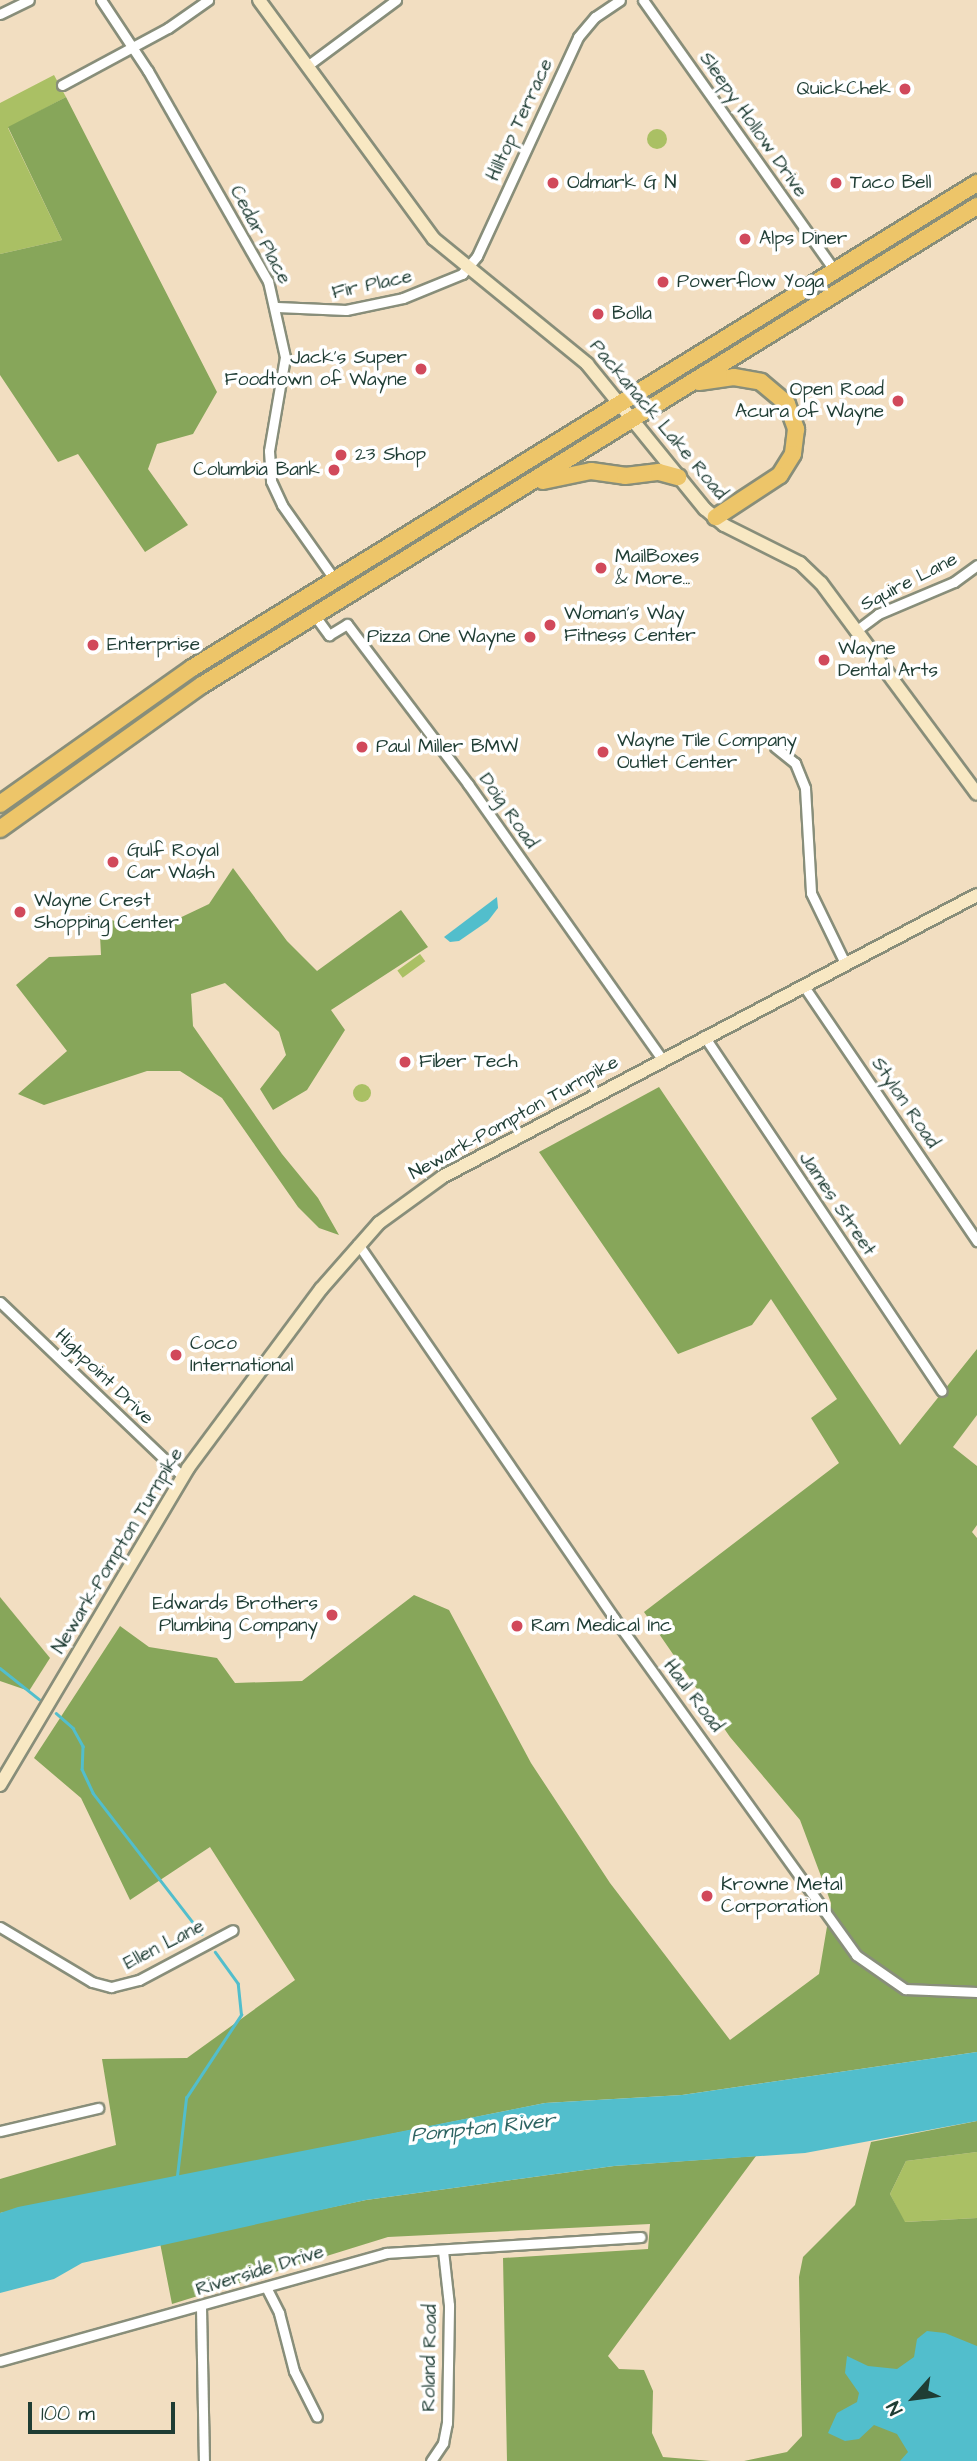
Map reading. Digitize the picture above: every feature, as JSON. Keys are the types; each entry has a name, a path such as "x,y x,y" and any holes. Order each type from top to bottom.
{"highway":[{"path":"0,804 152,695 977,183"},
{"path":"0,830 172,705 977,206"},
{"path":"693,382 734,377 761,382 787,404 796,429 793,454 780,475 716,517"},
{"path":"518,489 560,475 591,471 625,476 659,472 678,477"}],"main road":[{"name":"Packanack Lake Road","path":"259,0 423,225 468,268 567,345 634,418 678,477 716,517 800,563 821,583 977,794"},
{"name":"Newark-Pompton Turnpike","path":"0,1785 183,1477 358,1244 399,1206 442,1177 704,1036 977,895"}],"street":[{"path":"0,15 29,0"},
{"name":"Cedar Place","path":"101,0 133,48 258,263 277,307 285,357 269,450 271,481 282,505 335,580"},
{"path":"62,85 133,48 208,0"},
{"path":"307,66 396,0"},
{"name":"Hilltop Terrace","path":"468,268 578,37 595,17 620,0"},
{"name":"Sleepy Hollow Drive","path":"643,0 835,271"},
{"name":"Fir Place","path":"277,307 323,312 359,308 424,292 468,268"},
{"name":"Squire Lane","path":"857,630 878,614 954,582 977,565"},
{"name":"Doig Road","path":"315,616 329,635 347,624 454,764 662,1059"},
{"path":"775,747 794,763 804,788 811,893 845,963"},
{"name":"Stylon Road","path":"803,985 977,1241"},
{"name":"James Street","path":"704,1036 942,1391"},
{"name":"Haul Road","path":"358,1244 608,1610 856,1955 905,1989 977,1992"},
{"name":"Highpoint Drive","path":"0,1302 183,1477"},
{"name":"Ellen Lane","path":"0,1927 92,1982 111,1987 139,1980 233,1930"},
{"path":"0,2131 98,2108"},
{"name":"Riverside Drive","path":"0,2361 267,2289 386,2253 640,2237"},
{"name":"Roland Road","path":"430,2461 443,2443 447,2423 449,2305 443,2250"},
{"path":"267,2289 279,2313 294,2371 317,2417"},
{"path":"201,2307 204,2461"}],"green space":[{"path":"54,75 66,97 8,128 62,240 0,254 0,103"},
{"path":"66,97 217,392 193,434 157,444 148,469 188,525 145,552 78,454 58,462 0,375 0,254 62,240 8,127"},
{"path":"657,129 664,132 667,139 664,146 657,149 650,146 647,139 650,132"},
{"path":"233,868 287,941 317,971 401,910 428,947 331,1010 345,1030 307,1090 273,1110 260,1089 286,1055 279,1032 225,983 191,994 193,1026 282,1154 318,1198 339,1235 319,1228 298,1207 222,1098 180,1071 147,1071 44,1105 18,1094 67,1051 16,985 49,957 101,955 99,916 150,932 209,904"},
{"path":"420,954 425,961 403,978 397,970"},
{"path":"358,1084 366,1084 371,1093 369,1100 358,1102 353,1097 353,1089"},
{"path":"659,1087 900,1445 977,1349 977,1415 953,1447 977,1466 977,1525 972,1532 977,1538 977,2052 682,2095 545,2103 0,2213 0,2179 116,2145 102,2059 187,2058 295,1980 210,1847 130,1900 81,1798 34,1758 120,1626 149,1647 217,1658 235,1683 302,1681 414,1595 449,1610 531,1763 610,1883 730,2040 819,1974 831,1903 800,1820 730,1737 644,1612 839,1463 811,1418 837,1399 771,1299 752,1325 678,1354 539,1152"},
{"path":"0,1597 50,1658 29,1691 0,1681"},
{"path":"977,2121 977,2152 906,2161 890,2194 905,2222 977,2218 977,2461 744,2461 787,2452 802,2436 799,2277 803,2257 855,2205 871,2142"},
{"path":"977,2152 977,2218 904,2222 890,2194 906,2161"},
{"path":"756,2156 608,2356 619,2369 644,2370 653,2391 652,2433 663,2457 711,2461 507,2461 503,2258 648,2249 650,2224 388,2237 172,2304 160,2243 366,2200 614,2166"}],"water":[{"path":"497,897 498,908 488,921 459,941 450,942 444,937"},
{"name":"Pompton River","path":"977,2052 977,2121 805,2153 614,2166 366,2200 82,2263 54,2279 0,2293 0,2213 18,2207 545,2103 682,2095"},
{"path":"927,2331 945,2333 977,2346 977,2461 900,2461 908,2452 897,2434 874,2425 859,2439 845,2441 828,2433 837,2413 857,2402 859,2393 845,2373 847,2356 868,2366 897,2369 914,2357 917,2339"}],"waterway":[{"path":"0,1668 39,1699"},
{"path":"56,1713 73,1728 83,1746 82,1769 93,1793 202,1934"},
{"path":"177,2176 186,2098 241,2015 238,1984 215,1952"}],"place":[{"name":"QuickChek","path":"905,89"},
{"name":"Odmark G N","path":"553,183"},
{"name":"Taco Bell","path":"836,183"},
{"name":"Alps Diner","path":"745,239"},
{"name":"Powerflow Yoga","path":"663,282"},
{"name":"Bolla","path":"598,314"},
{"name":"Jack's Super Foodtown of Wayne","path":"421,369"},
{"name":"Open Road Acura of Wayne","path":"898,401"},
{"name":"23 Shop","path":"341,455"},
{"name":"Columbia Bank","path":"334,470"},
{"name":"MailBoxes & More...","path":"601,568"},
{"name":"Woman's Way Fitness Center","path":"550,625"},
{"name":"Pizza One Wayne","path":"530,637"},
{"name":"Enterprise","path":"93,645"},
{"name":"Wayne Dental Arts","path":"824,660"},
{"name":"Paul Miller BMW","path":"362,747"},
{"name":"Wayne Tile Company Outlet Center","path":"603,752"},
{"name":"Gulf Royal Car Wash","path":"113,862"},
{"name":"Wayne Crest Shopping Center","path":"20,912"},
{"name":"Fiber Tech","path":"405,1062"},
{"name":"Coco International","path":"176,1355"},
{"name":"Edwards Brothers Plumbing Company","path":"332,1615"},
{"name":"Ram Medical Inc","path":"517,1626"},
{"name":"Krowne Metal Corporation","path":"707,1896"}]}
